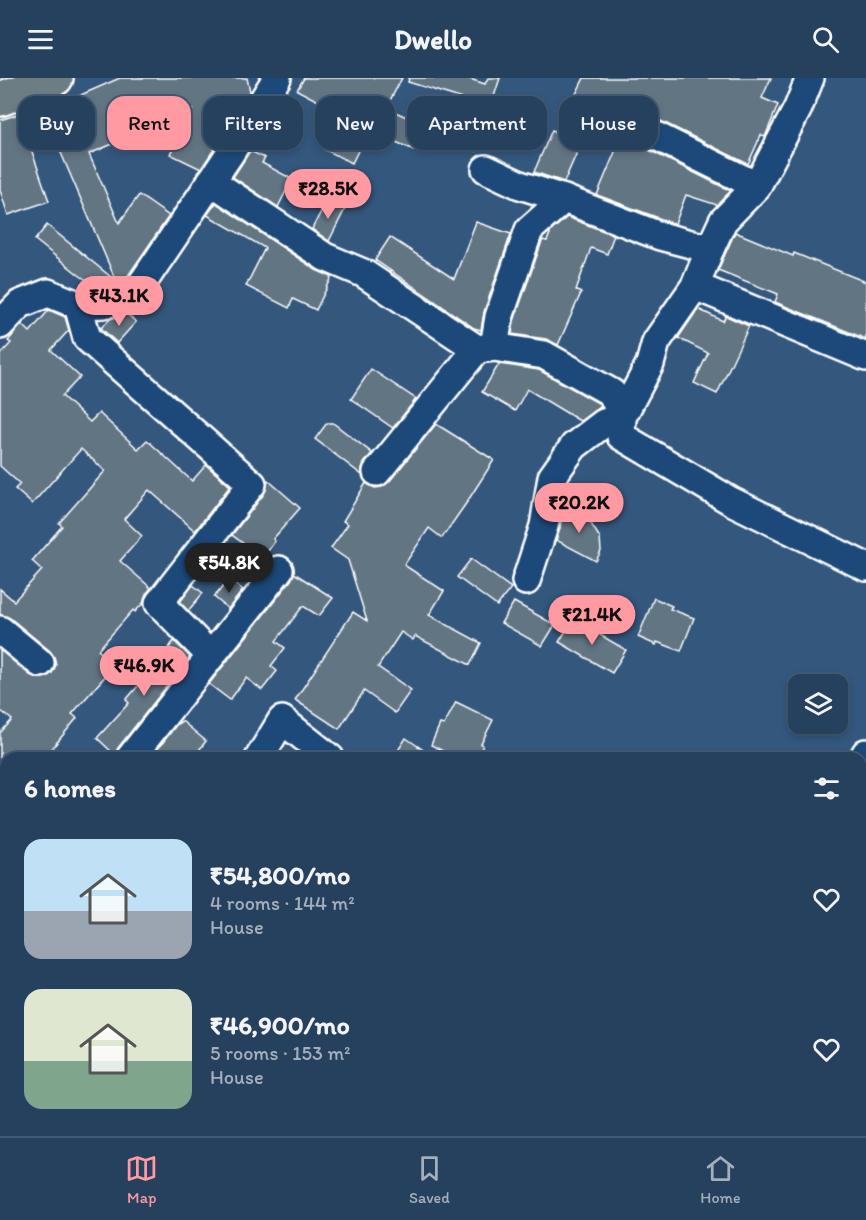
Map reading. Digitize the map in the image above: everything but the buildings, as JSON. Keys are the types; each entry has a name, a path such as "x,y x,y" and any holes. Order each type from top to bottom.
{"main road":[{"path":"0,99 56,78"}],"street":[{"path":"0,325 20,304 48,293 78,305 103,304 133,297 277,78"},
{"path":"810,78 798,108 757,186 723,220 695,286 656,342 650,364 622,417 621,436 731,501 866,567"},
{"path":"658,137 757,186"},
{"path":"486,169 520,185 564,199 660,236 710,249"},
{"path":"211,181 326,257 363,273 486,348 544,355 612,393 622,417"},
{"path":"377,472 486,348 529,230 564,199"},
{"path":"695,286 866,357"},
{"path":"78,305 87,338 252,484 159,603 211,656"},
{"path":"526,581 544,526 552,477 574,446 604,423 622,417"},
{"path":"135,752 279,570"},
{"path":"0,630 40,663"},
{"path":"263,752 282,720 322,752"}]}
